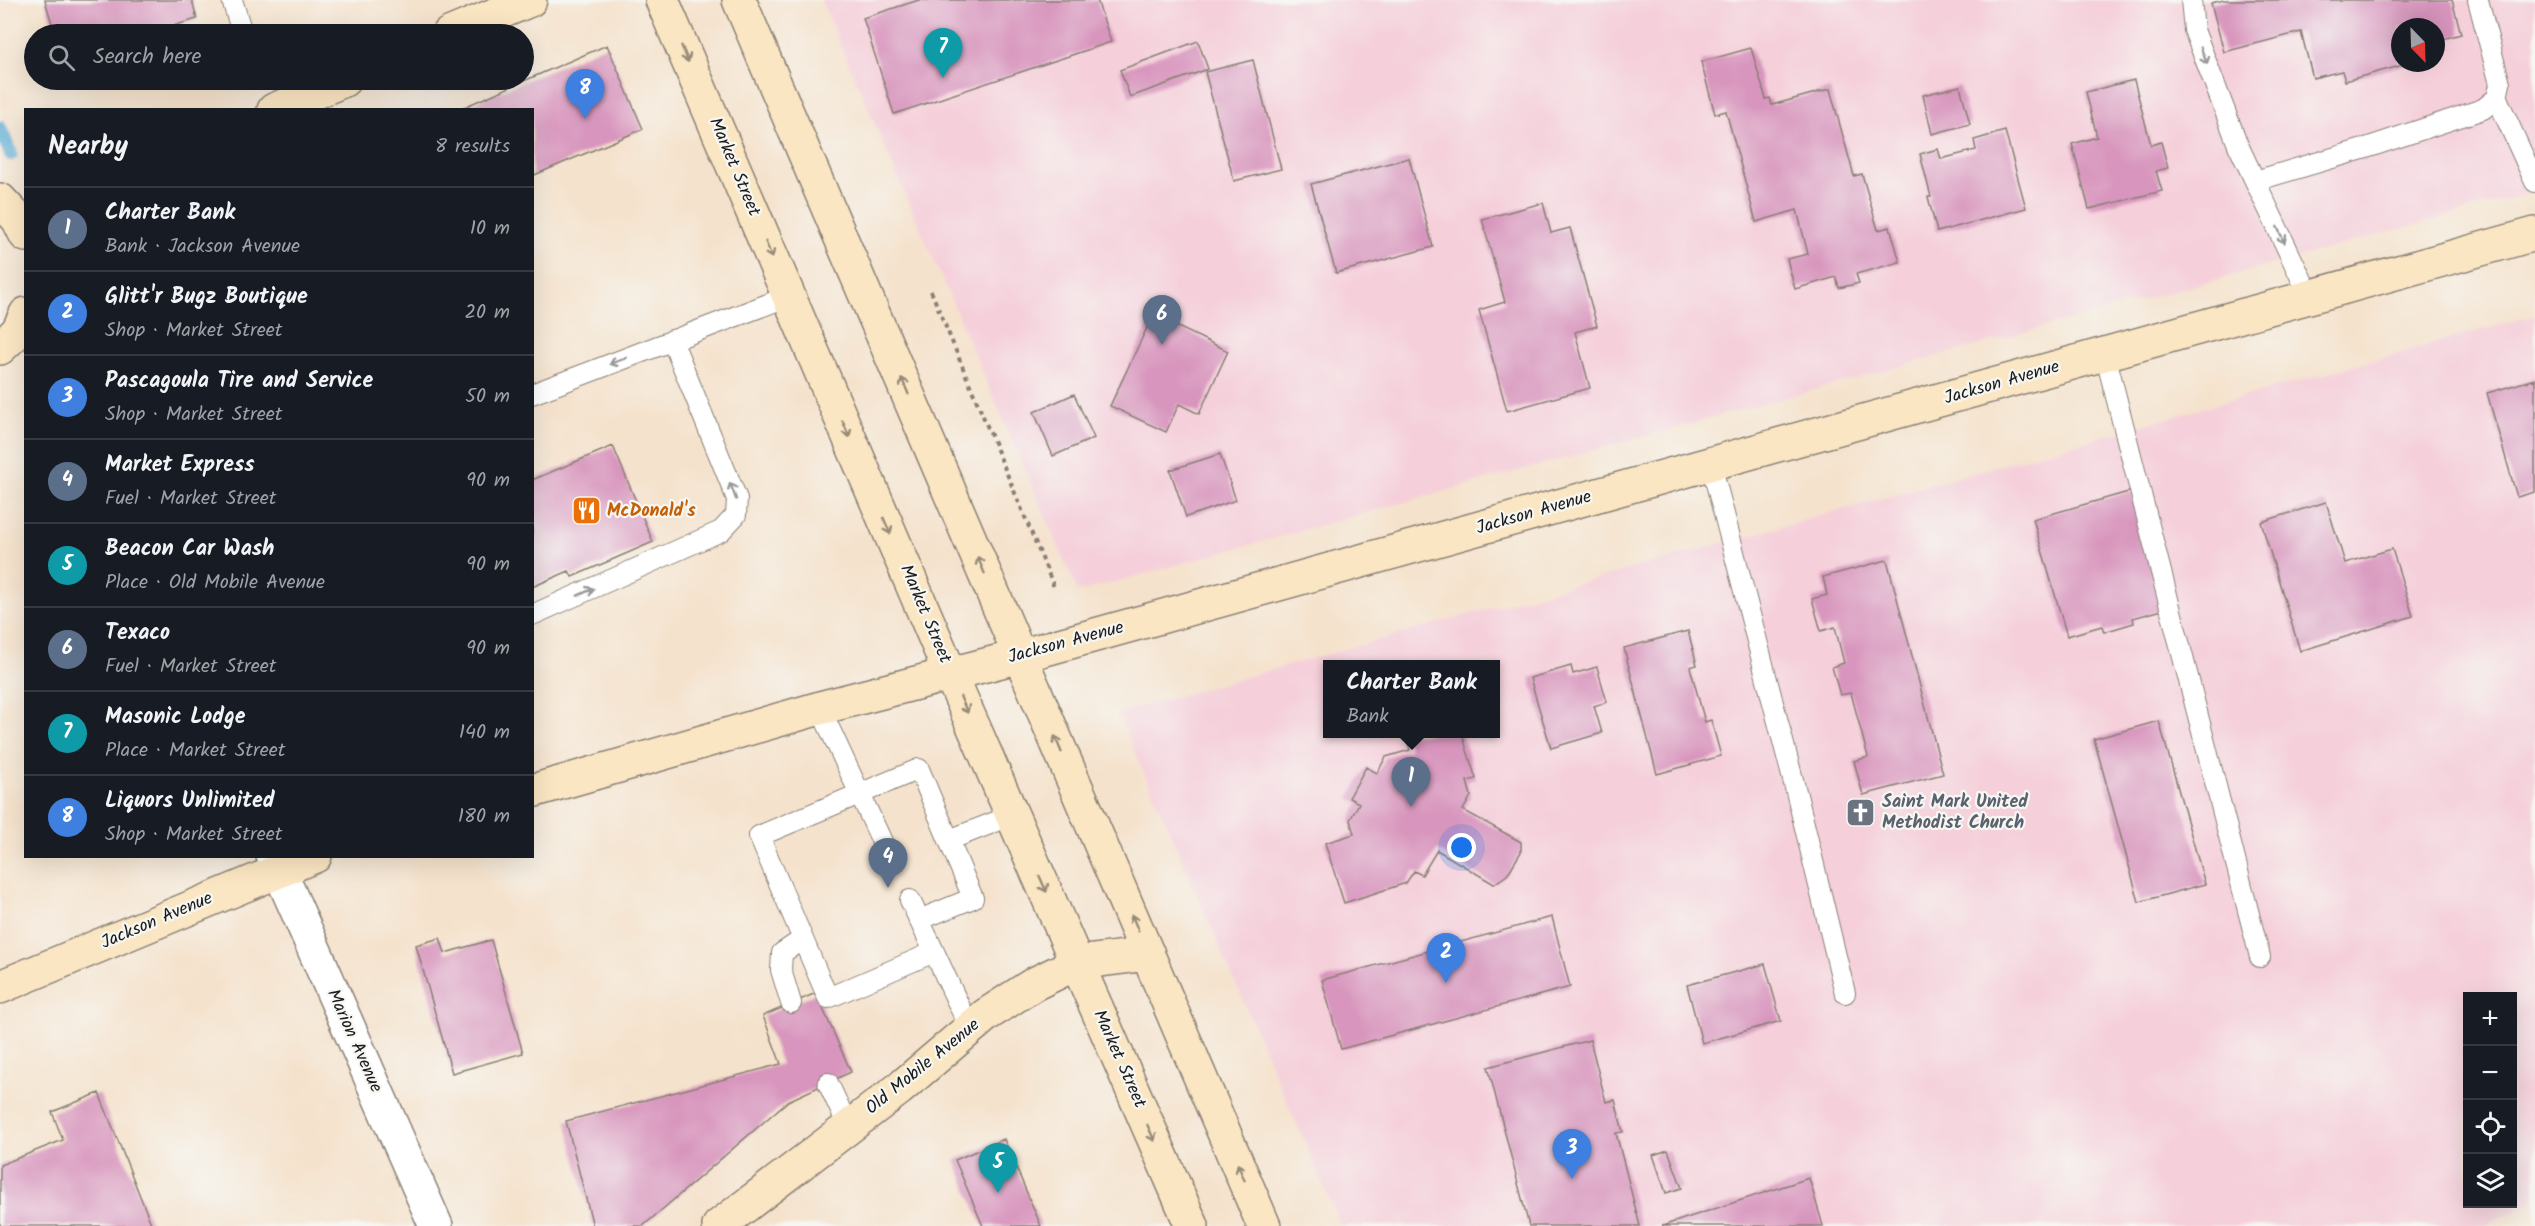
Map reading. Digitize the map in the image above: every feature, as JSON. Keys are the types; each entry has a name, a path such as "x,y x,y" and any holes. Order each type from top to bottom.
{"main road":[{"path":"473,24 530,0"},
{"name":"Market Street","path":"662,0 950,673 1192,1226"},
{"path":"739,0 1264,1226"},
{"path":"279,108 321,90"},
{"name":"Jackson Avenue","path":"534,790 820,708 1020,656 2535,234"},
{"name":"Jackson Avenue","path":"0,987 275,863 304,858"},
{"name":"Old Mobile Avenue","path":"719,1226 899,1089 986,1015 1034,984 1077,963 1148,954"}],"street":[{"name":"Marion Avenue","path":"275,863 436,1226"}],"lane":[{"path":"232,0 239,24"},
{"path":"2191,0 2194,30 2238,145 2310,297"},
{"path":"2478,0 2500,84 2498,98 2535,182"},
{"path":"2256,181 2363,149 2483,109 2498,98"},
{"path":"534,393 789,296"},
{"path":"534,614 721,531 736,515 736,499 672,340"},
{"path":"2104,354 2260,957"},
{"path":"1711,464 1798,799 1845,993"},
{"path":"820,708 885,848"},
{"path":"919,920 973,898 919,769 759,836 828,998 934,952"},
{"path":"949,840 1013,815"},
{"path":"909,900 970,1029"},
{"path":"791,1003 781,970 782,953 803,939"},
{"path":"828,1083 848,1126"}],"path":[{"path":"931,291 1054,587"}],"shaded area":[{"path":"821,0 2535,0 2535,192 1078,592"},
{"path":"2535,315 2535,1201 2483,1226 1341,1226 1118,713"}],"building":[{"path":"45,0 192,0 197,19 180,24 52,24"},
{"path":"919,0 1097,0 1111,42 894,114 863,18"},
{"path":"2224,0 2452,0 2461,34 2445,38 2445,18 2391,18 2391,68 2345,81 2342,71 2313,78 2301,32 2224,52 2211,3"},
{"path":"1198,41 1208,69 1130,97 1120,70"},
{"path":"607,45 643,129 534,175 534,108 462,108 503,90 534,90 534,77"},
{"path":"1751,48 1766,99 1770,98 1772,105 1830,89 1854,176 1862,174 1878,230 1890,227 1900,262 1856,274 1859,283 1839,288 1836,277 1795,289 1787,259 1808,254 1797,210 1756,222 1726,111 1715,114 1701,62"},
{"path":"1253,60 1281,169 1234,181 1205,72"},
{"path":"2134,80 2151,145 2161,142 2168,168 2156,171 2162,191 2089,209 2072,144 2097,137 2086,92"},
{"path":"1960,86 1970,124 1932,134 1923,95"},
{"path":"2005,131 2026,208 1937,232 1920,154 1938,149 1941,159 1976,150 1974,140"},
{"path":"1409,158 1433,247 1336,273 1311,184"},
{"path":"1543,203 1551,233 1570,228 1597,326 1575,332 1590,388 1507,411 1479,310 1505,302 1482,219"},
{"path":"1153,315 1228,351 1199,414 1179,404 1166,432 1110,406"},
{"path":"2535,379 2535,492 2517,497 2487,393"},
{"path":"1074,394 1094,438 1053,456 1034,412"},
{"name":"McDonald's","path":"613,446 653,542 572,577 569,571 534,586 534,479"},
{"path":"1220,454 1236,500 1186,517 1170,470"},
{"path":"2132,491 2166,609 2133,618 2134,623 2104,632 2102,626 2067,636 2033,519"},
{"path":"2326,502 2345,563 2392,549 2413,616 2300,651 2261,522"},
{"path":"1887,560 1943,774 1863,795 1854,761 1868,757 1851,693 1840,695 1832,667 1844,663 1835,627 1821,631 1812,599 1827,595 1823,577"},
{"path":"1688,631 1697,665 1690,667 1705,722 1711,720 1721,756 1657,774 1624,648"},
{"path":"1571,666 1573,674 1597,667 1607,702 1594,706 1602,733 1551,748 1530,678"},
{"path":"2159,721 2205,884 2139,902 2094,739"},
{"path":"1406,738 1463,738 1476,779 1467,781 1471,796 1463,810 1521,842 1521,852 1507,875 1494,884 1437,850 1422,875 1414,871 1406,883 1344,903 1325,843 1354,834 1350,820 1359,803 1349,798 1366,767 1377,773 1386,757 1410,750"},
{"path":"1552,917 1570,987 1341,1049 1322,980"},
{"path":"440,938 445,953 491,940 523,1053 452,1073 416,945"},
{"path":"1765,964 1781,1021 1702,1043 1687,985"},
{"path":"816,993 851,1072 788,1101 643,1226 593,1226 566,1121 781,1064 763,1016"},
{"path":"1590,1040 1606,1102 1615,1100 1623,1132 1616,1133 1640,1226 1529,1226 1488,1067"},
{"path":"99,1093 152,1226 0,1226 0,1165 63,1140 52,1112"},
{"path":"1004,1139 1041,1226 983,1226 955,1160"},
{"path":"1668,1150 1682,1188 1666,1193 1653,1155"},
{"path":"1809,1178 1823,1226 1662,1226"}],"waterway":[{"path":"0,128 11,154"}],"place":[{"name":"Masonic Lodge","path":"943,78"},
{"name":"Liquors Unlimited","path":"585,119"},
{"name":"Texaco","path":"1162,345"},
{"name":"McDonald's","path":"586,511"},
{"name":"Charter Bank","path":"1411,807"},
{"name":"Saint Mark United Methodist Church","path":"1861,812"},
{"name":"Market Express","path":"888,888"},
{"name":"Glitt'r Bugz Boutique","path":"1446,983"},
{"name":"Pascagoula Tire and Service","path":"1572,1179"},
{"name":"Beacon Car Wash","path":"998,1193"}]}
